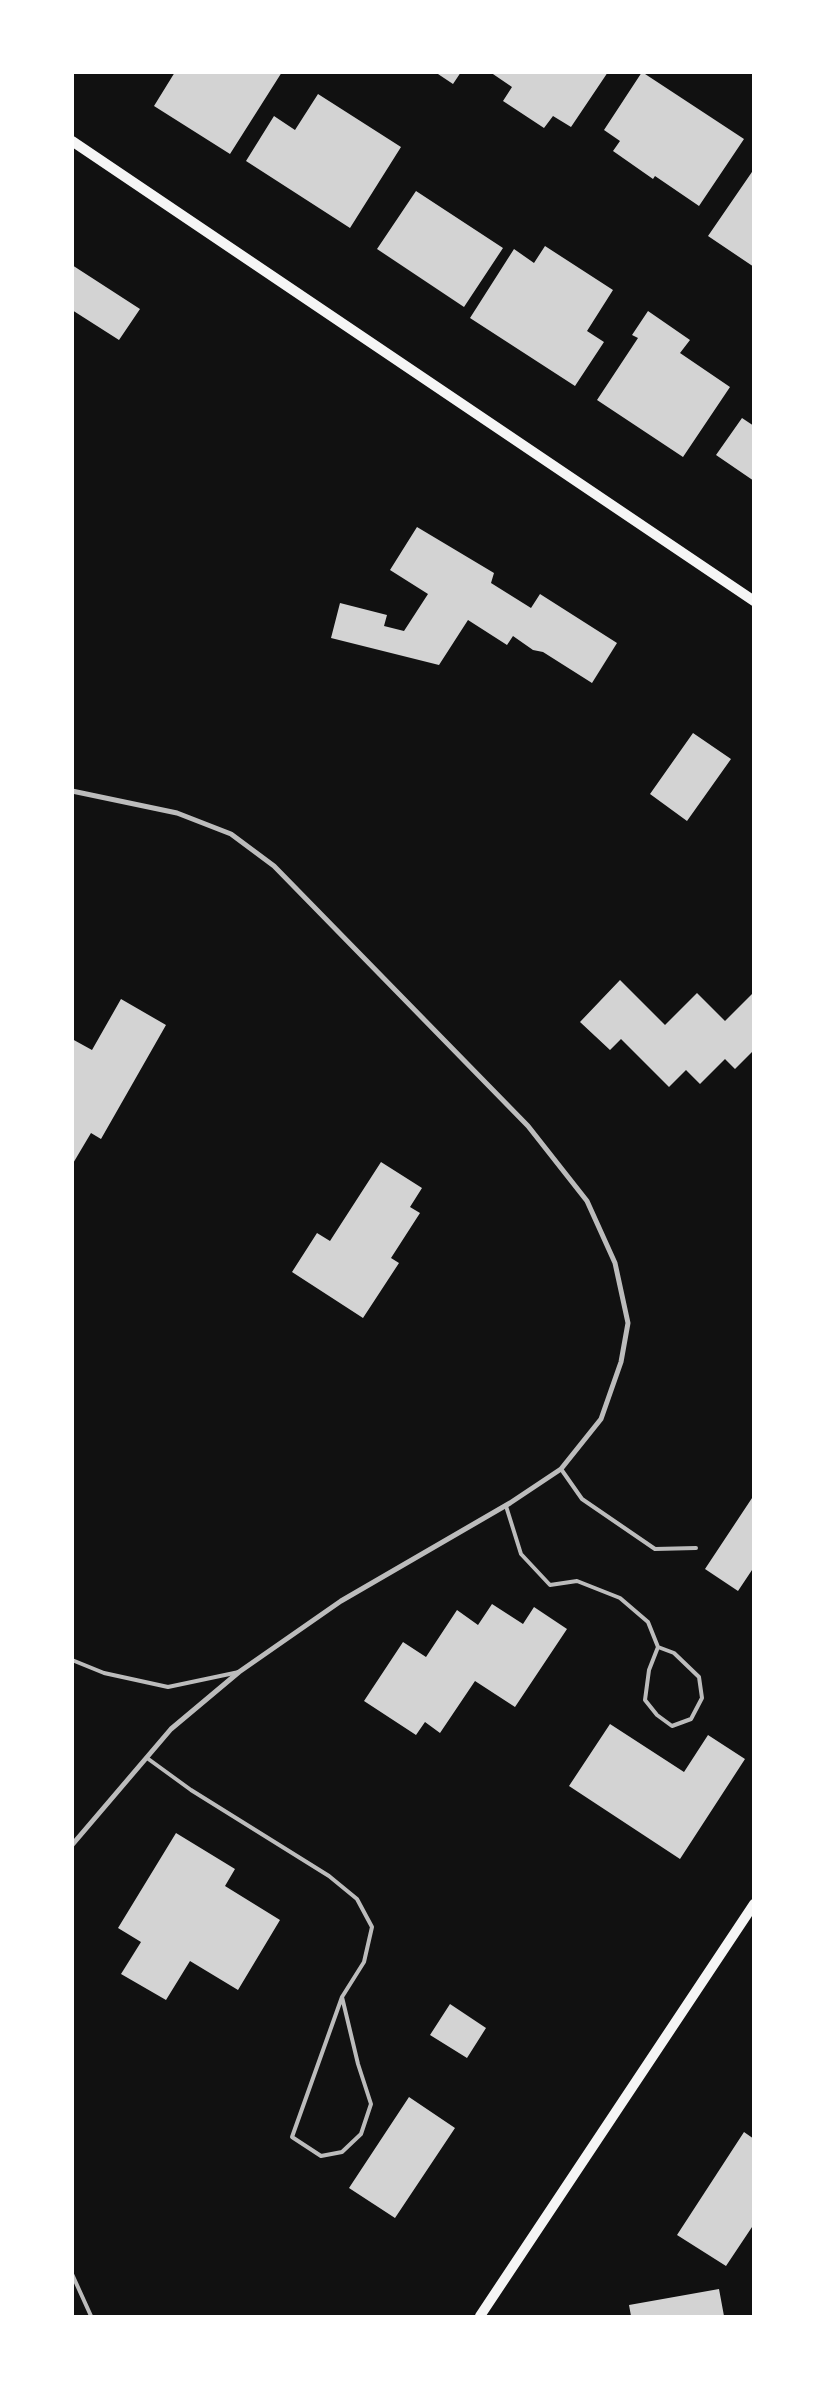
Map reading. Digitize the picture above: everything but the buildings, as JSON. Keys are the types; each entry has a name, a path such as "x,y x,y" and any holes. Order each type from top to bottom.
{"main road":[{"path":"72,142 754,601"},
{"path":"480,2316 754,1904"}],"street":[{"path":"72,791 177,813 231,834 274,866 528,1126 587,1200 615,1263 628,1323 620,1362 601,1419 561,1468 506,1506 341,1601 239,1672 171,1729 72,1845"}],"lane":[{"path":"561,1468 582,1499 655,1549 696,1548"},
{"path":"506,1506 521,1554 550,1585 577,1581 620,1598 648,1622 658,1647 649,1670 645,1700 657,1715 672,1726 691,1719 702,1698 699,1677 674,1653 658,1647"},
{"path":"72,1660 104,1673 168,1686 239,1672"},
{"path":"147,1758 191,1790 329,1876 357,1898 372,1927 364,1962 342,1996 292,2137 321,2156 342,2152 361,2134 371,2104 358,2064 342,1996"},
{"path":"72,2274 91,2316"}]}
